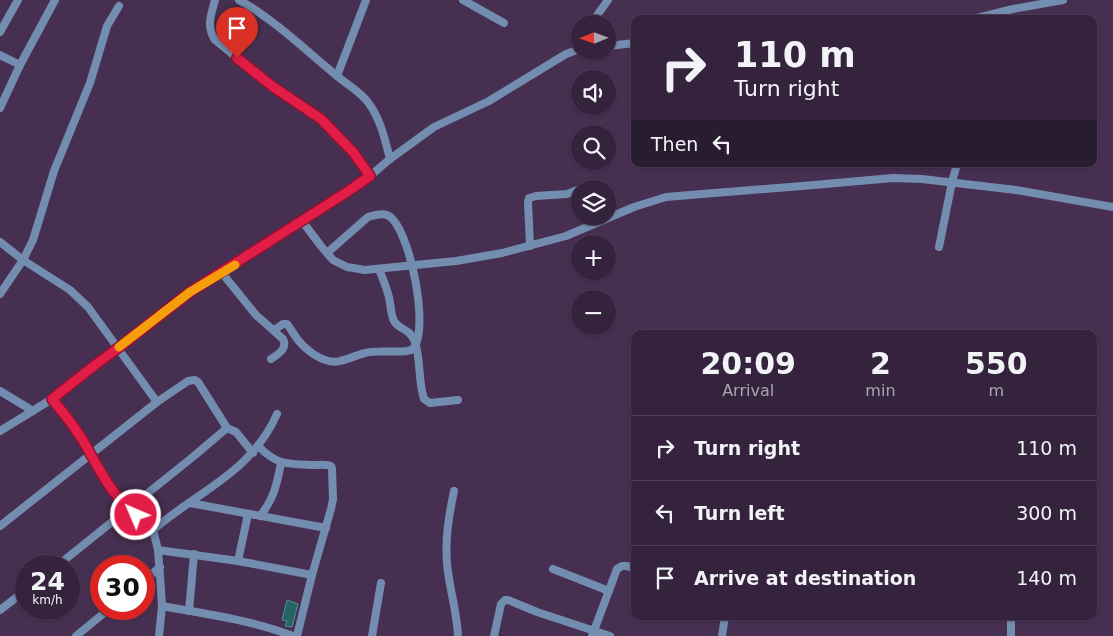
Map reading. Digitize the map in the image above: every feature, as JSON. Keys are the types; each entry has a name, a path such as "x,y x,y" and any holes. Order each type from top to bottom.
{"street":[{"path":"0,108 54,0"},
{"path":"215,0 210,16 210,26 211,34 216,40 272,86 321,119 353,152 370,176"},
{"path":"239,0 260,12 355,90 369,104 380,124 390,159"},
{"path":"337,76 366,0"},
{"path":"462,0 504,23"},
{"path":"597,15 608,0"},
{"path":"990,15 1063,0"},
{"path":"0,32 15,1"},
{"path":"0,294 23,260 33,240 54,170 90,82 108,26 119,6"},
{"path":"616,45 631,43"},
{"path":"0,431 52,399 190,292 347,192 434,128 488,100 571,52"},
{"path":"0,55 20,66"},
{"path":"939,247 956,167"},
{"path":"302,221 333,260 347,268 365,270 456,261 502,253 566,236 634,207 666,197 893,178 922,179 1016,190 1113,207"},
{"path":"530,246 529,198 571,193"},
{"path":"274,330 283,324 287,324 306,348 320,358 333,362 369,351 405,351 416,345 420,318 418,295 406,243 394,220 386,215 376,214 368,217 328,253"},
{"path":"0,242 23,260 70,290 88,308 157,402"},
{"path":"379,269 388,292 394,321 409,332 416,345 424,399 430,403 458,400"},
{"path":"222,273 256,315 274,330 286,344 285,348 271,359"},
{"path":"0,526 157,402 188,381 195,380 227,428 236,432 256,449 281,463 326,465 332,468 333,499 297,636"},
{"path":"0,392 33,411"},
{"path":"52,399 70,422 97,468 119,499 127,509 152,530 158,550 160,567 162,606 159,636"},
{"path":"152,530 165,519 216,485 256,449 271,429 277,414"},
{"path":"70,555 227,428"},
{"path":"260,516 273,497 281,463"},
{"path":"454,490 448,521 447,544 458,636"},
{"path":"190,503 326,528"},
{"path":"238,561 248,514"},
{"path":"158,550 238,561 312,575"},
{"path":"189,611 194,554"},
{"path":"593,633 618,569 622,566 631,568"},
{"path":"155,571 160,567"},
{"path":"553,568 609,590"},
{"path":"372,636 381,583"},
{"path":"0,610 15,598"},
{"path":"494,636 501,604 505,600 593,633 610,636"},
{"path":"162,606 245,622 293,636"},
{"path":"76,636 96,620"},
{"path":"722,636 724,620"},
{"path":"1011,620 1011,636"}],"building":[{"path":"287,600 298,604 292,627 285,626 287,621 282,620"}],"slow traffic":[{"path":"119,347 190,292 235,265"}],"route":[{"path":"136,515 127,509 119,499 97,468 70,422 52,399 190,292 370,176 353,152 321,119 272,86 237,58"}]}
